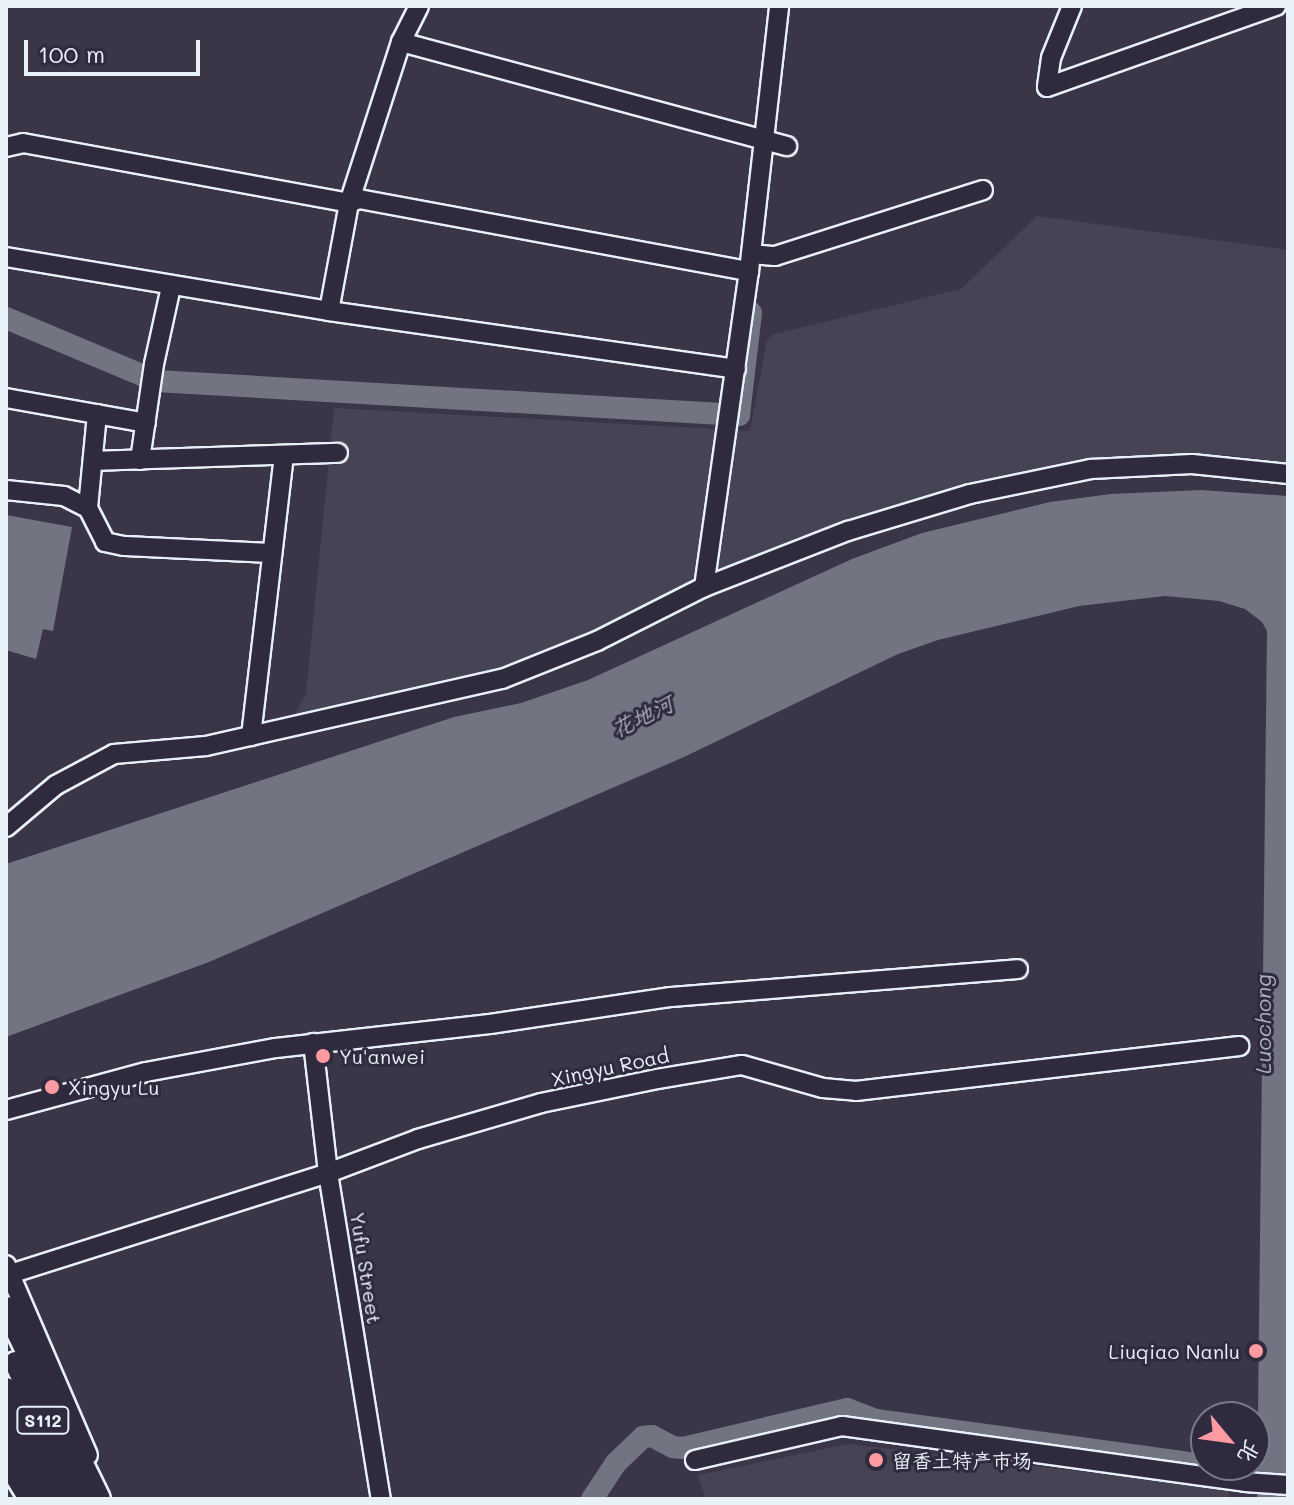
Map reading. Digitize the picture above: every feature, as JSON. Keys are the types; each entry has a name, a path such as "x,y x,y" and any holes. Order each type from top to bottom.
{"main road":[{"path":"7,1310 101,1499"},
{"name":"S112","path":"6,1341 80,1499"},
{"name":"S112","path":"6,1389 58,1499"},
{"path":"6,1430 40,1499"}],"street":[{"path":"329,311 349,203 401,42 419,6"},
{"path":"704,587 750,262 779,6"},
{"path":"1072,6 1051,58 1047,87 1279,6 1288,9"},
{"path":"401,42 787,146"},
{"path":"6,146 23,143 349,203 359,199 750,262 983,190"},
{"path":"6,257 171,287 736,369"},
{"path":"140,460 154,364 171,287"},
{"path":"6,398 146,423"},
{"path":"97,414 88,508 105,542 272,553"},
{"path":"93,461 338,453"},
{"path":"251,736 284,456"},
{"path":"6,827 56,785 114,754 206,746 502,679 597,641 704,587 848,531 970,494 1091,469 1192,464 1288,474"},
{"path":"6,490 64,496 88,508"},
{"path":"6,1110 194,1061 313,1043 490,1024 671,997 1018,969"},
{"name":"Yufu Street","path":"313,1043 328,1173 381,1499"},
{"name":"Xingyu Road","path":"8,1269 328,1173 418,1139 541,1103 719,1068 751,1066 842,1091 1239,1046"},
{"path":"8,1269 89,1456 101,1499"},
{"path":"695,1460 842,1426 1245,1482 1288,1485"},
{"path":"6,1463 28,1499"}],"shaded area":[{"path":"1037,216 1288,250 1288,463 1229,455 1098,461 983,485 800,537 496,676 293,718 306,693 334,408 750,431 767,340 774,334 961,289"},
{"name":"留香土特产市场","path":"848,1444 1229,1489 1229,1499 705,1499 698,1475"}],"water":[{"path":"1201,490 1288,496 1288,1499 1257,1499 1257,1481 1270,1481 1270,1401 1258,1401 1267,631 1262,622 1245,609 1219,601 1165,596 1079,606 938,640 898,654 684,757 209,962 6,1037 6,864 454,717 521,703 588,680 852,559 922,533 1050,502 1111,494"},
{"path":"6,515 72,527 53,631 43,629 36,659 6,650"}],"waterway":[{"path":"6,318 156,381 739,415 751,313"},
{"path":"592,1499 616,1463 643,1437 652,1436 673,1447 683,1448 847,1409 876,1420 1190,1463"}],"place":[{"name":"Yu'anwei","path":"323,1056"},
{"name":"Xingyu Lu","path":"52,1087"},
{"name":"Liuqiao Nanlu","path":"1256,1351"},
{"name":"留香土特产市场","path":"876,1460"}],"water label":[{"name":"花地河","path":"642,716"},
{"name":"Luochong","path":"1263,1024"}]}
